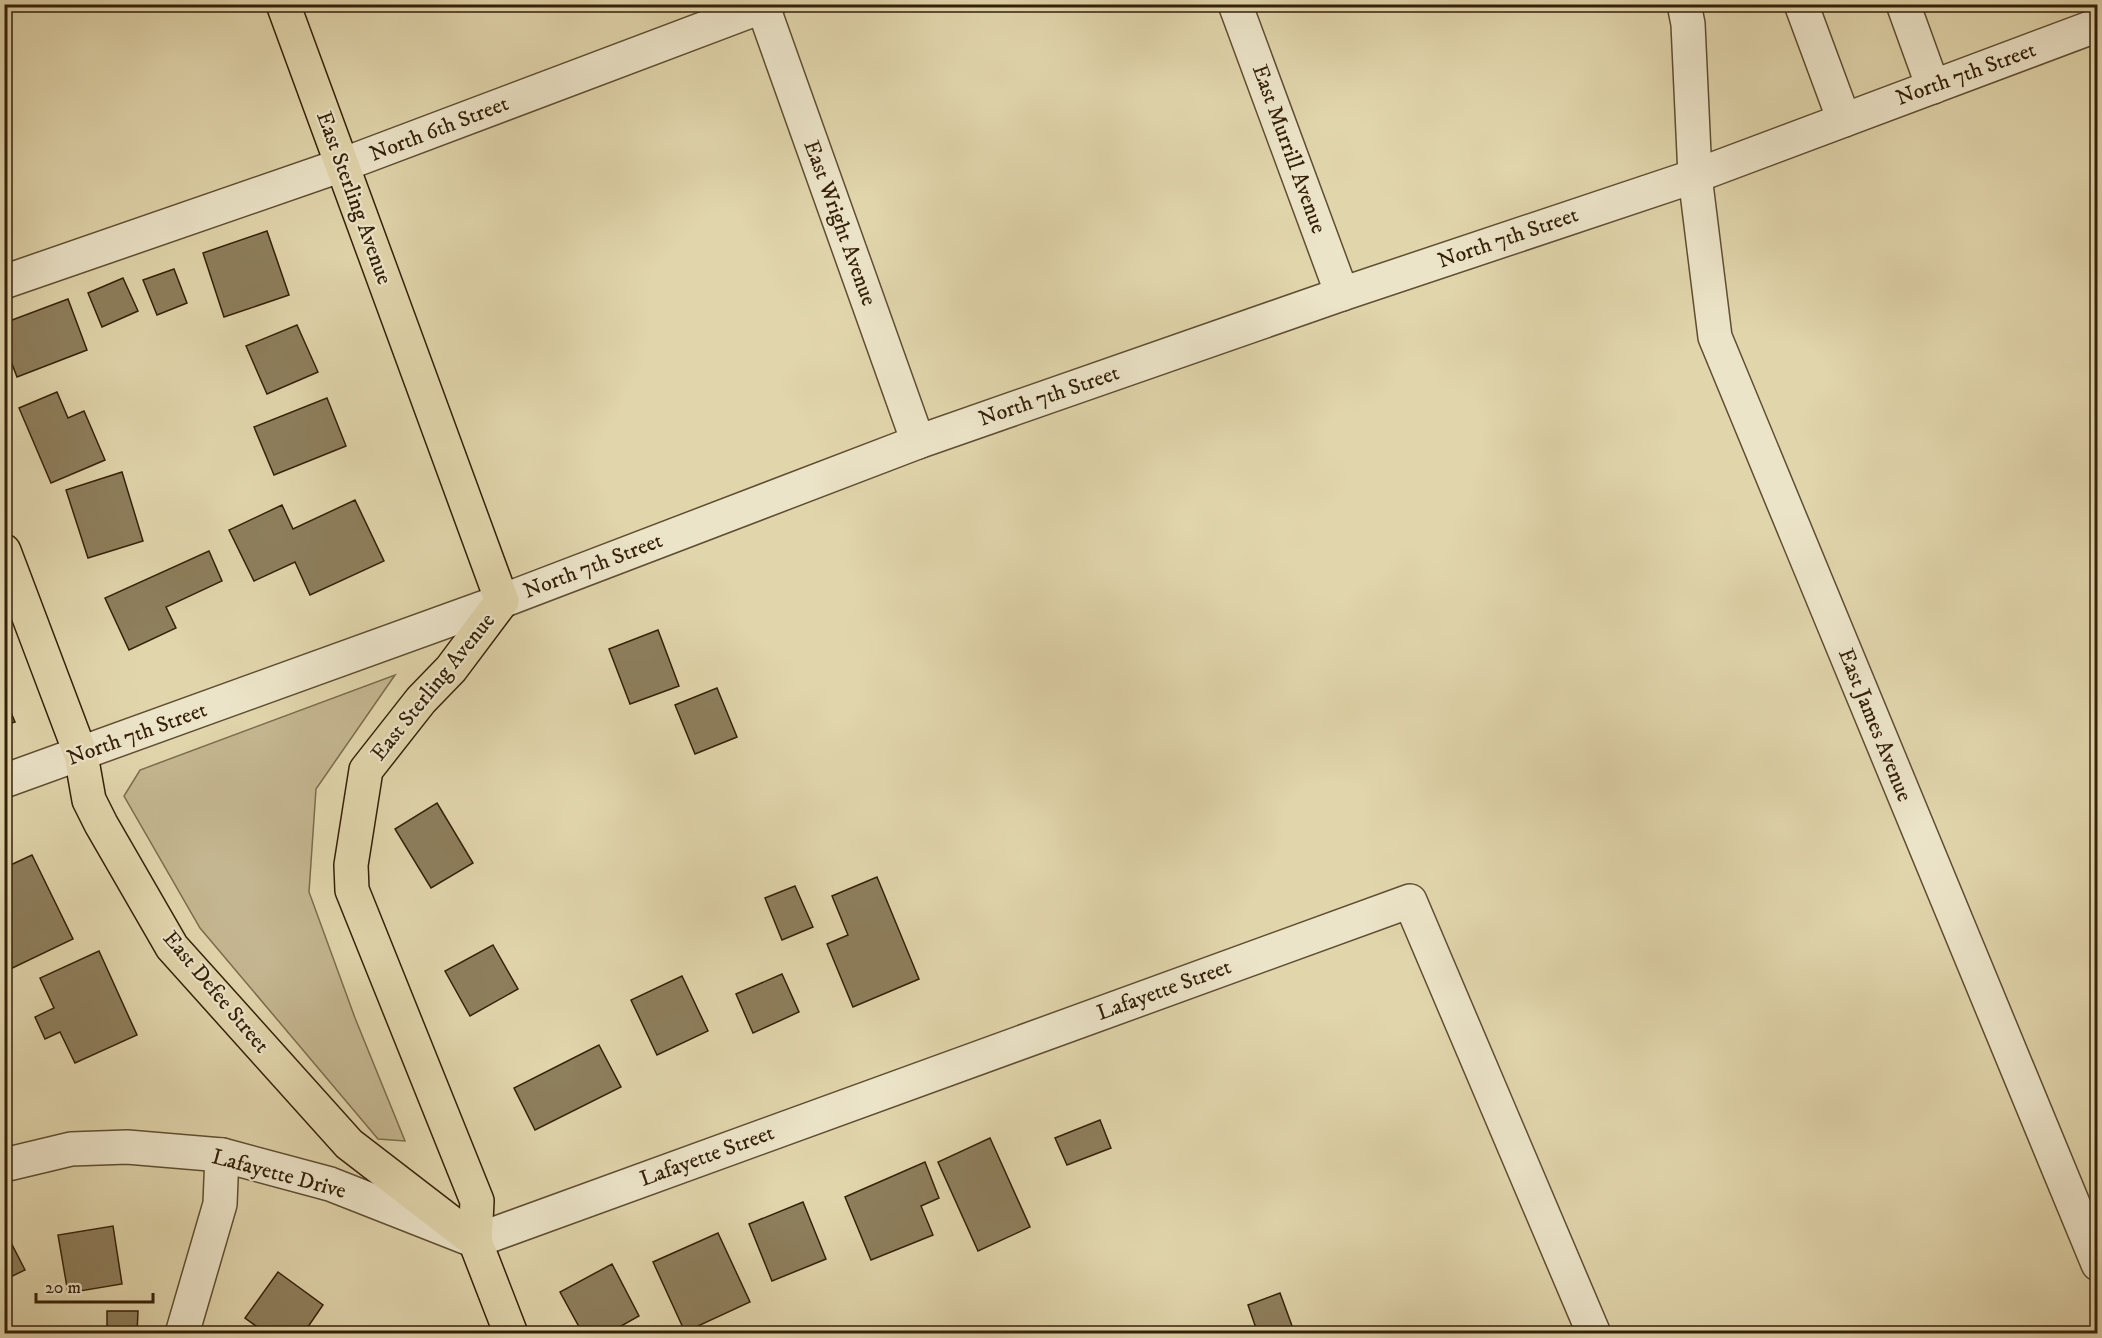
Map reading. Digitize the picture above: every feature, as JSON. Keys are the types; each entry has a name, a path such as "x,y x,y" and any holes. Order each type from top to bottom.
{"main road":[{"name":"East Sterling Avenue","path":"283,4 502,601 451,669 421,700 366,770 351,865 352,890 477,1201 475,1241"},
{"name":"East Defee Street","path":"4,550 81,755 89,800 101,825 172,947 349,1144 475,1241"},
{"path":"475,1241 511,1334"}],"street":[{"name":"East Murrill Avenue","path":"1235,4 1342,294"},
{"name":"East James Avenue","path":"1684,4 1688,24 1695,176 1715,337 2097,1264"},
{"path":"1801,4 1844,120"},
{"path":"1903,4 1933,87"},
{"name":"North 6th Street","path":"4,282 342,165 765,5"},
{"name":"East Wright Avenue","path":"765,5 918,442"},
{"name":"North 7th Street","path":"4,781 502,601 918,442 1342,294 1695,176 2097,25"},
{"name":"Lafayette Street","path":"475,1241 1410,901 1594,1334"},
{"name":"Lafayette Drive","path":"4,1164 71,1149 127,1147 222,1155 330,1184 475,1241"},
{"path":"182,1334 220,1204 222,1155"}],"shaded area":[{"path":"395,675 316,789 309,892 355,1018 405,1141 378,1139 200,928 124,796 140,770"}],"building":[{"path":"267,231 289,295 224,317 203,253"},
{"path":"174,269 187,303 157,315 143,280"},
{"path":"123,278 138,311 102,327 88,293"},
{"path":"68,299 87,350 17,377 4,343 4,323"},
{"path":"297,325 318,372 267,394 246,346"},
{"path":"57,392 68,418 84,411 105,460 51,483 19,408"},
{"path":"327,398 346,446 274,475 254,427"},
{"path":"122,472 143,541 88,558 66,490"},
{"path":"355,500 384,561 310,595 295,562 254,581 229,530 282,505 293,529"},
{"path":"209,551 222,581 166,607 176,628 129,650 105,598"},
{"path":"658,630 679,686 630,704 609,649"},
{"path":"717,688 737,737 695,754 675,705"},
{"path":"4,696 15,722 4,725"},
{"path":"437,803 473,863 431,888 395,829"},
{"path":"32,855 73,939 4,972 4,868"},
{"path":"877,877 919,979 853,1007 827,944 848,935 832,896"},
{"path":"795,886 813,927 782,940 765,898"},
{"path":"493,945 518,989 470,1016 445,971"},
{"path":"99,951 137,1035 75,1063 60,1032 45,1039 35,1017 54,1008 40,978"},
{"path":"782,974 799,1012 753,1033 736,994"},
{"path":"682,976 708,1031 657,1055 631,1000"},
{"path":"4,1040 11,1058 4,1060"},
{"path":"599,1045 621,1087 535,1130 514,1088"},
{"path":"1100,1120 1111,1148 1067,1165 1055,1138"},
{"path":"990,1138 1030,1227 978,1251 938,1162"},
{"path":"925,1162 939,1198 921,1206 933,1235 871,1260 845,1197"},
{"path":"803,1202 826,1259 772,1281 749,1224"},
{"path":"113,1226 122,1284 68,1293 58,1235"},
{"path":"4,1229 25,1270 4,1280"},
{"path":"718,1233 750,1302 685,1332 653,1262"},
{"path":"612,1264 639,1316 607,1334 583,1334 560,1292"},
{"path":"278,1272 323,1305 303,1334 267,1334 245,1318"},
{"path":"1280,1293 1295,1334 1258,1334 1248,1305"},
{"path":"107,1311 138,1311 137,1334 107,1334"}]}
